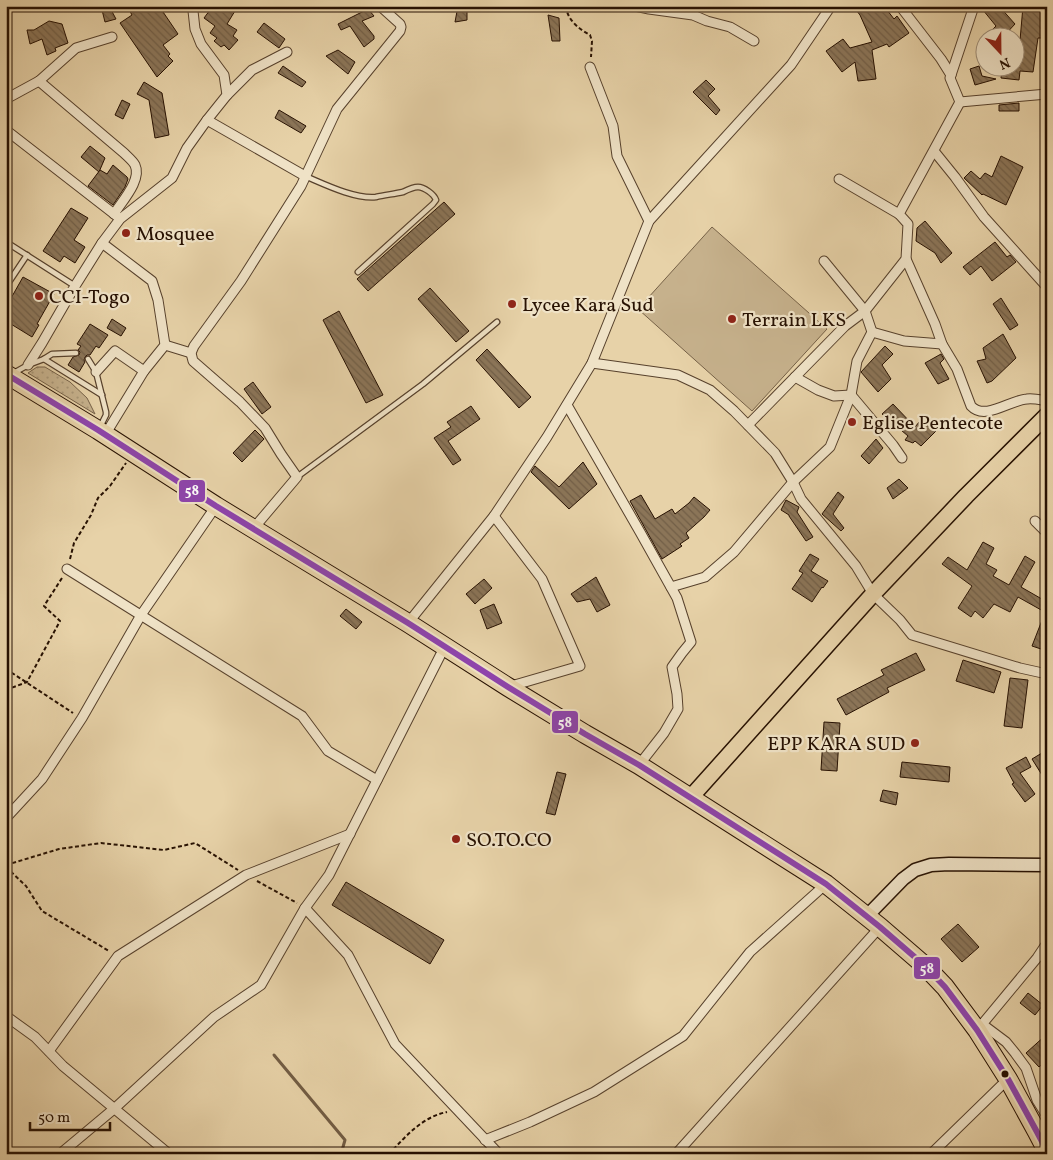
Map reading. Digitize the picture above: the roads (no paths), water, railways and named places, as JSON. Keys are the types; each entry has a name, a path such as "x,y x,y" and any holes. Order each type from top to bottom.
{"highway":[{"path":"8,375 508,687 691,797 826,884 874,921 924,965 980,1027 1047,1151"}],"main road":[{"path":"691,797 873,594 966,496 1047,416"},
{"path":"874,921 903,879 915,870 931,865 949,864 1047,865"}],"street":[{"path":"190,6 193,10 196,30 201,44 224,75 227,95"},
{"path":"253,529 297,477 265,428 240,402 193,361 191,353 194,346 241,281 301,186 337,109 400,31 400,24 380,6"},
{"path":"634,6 693,15 730,27 754,40"},
{"path":"408,623 494,516 567,405 592,363 649,221 791,65 832,6"},
{"path":"900,6 951,75"},
{"path":"960,102 950,78 974,6"},
{"path":"6,99 39,81 76,48 112,37"},
{"path":"117,216 172,178 186,148 227,95 252,70 287,52"},
{"path":"590,67 613,126 617,156 649,221"},
{"path":"28,365 102,243 134,184 137,174 135,164 124,153 39,81"},
{"path":"960,102 1047,94"},
{"path":"899,214 960,102"},
{"path":"207,120 305,176"},
{"path":"6,130 117,216"},
{"path":"934,151 984,217 1047,287"},
{"path":"839,179 899,214 908,224 906,259 942,344 957,368 971,406 978,411 985,412 1027,399 1047,401"},
{"path":"102,243 152,281 158,300 164,345 102,433"},
{"path":"748,425 845,326 865,311 906,259"},
{"path":"671,587 705,577 734,552 793,482 830,447 851,395 857,361 872,332 865,311 824,261"},
{"path":"872,332 904,341 942,344"},
{"path":"164,345 191,353"},
{"path":"96,372 115,351 144,371"},
{"path":"592,363 678,375 710,390 734,411 775,453 793,482 801,500 856,566 873,594 900,620 912,635 1020,668 1047,674"},
{"path":"795,377 818,390 834,396 851,395"},
{"path":"851,395 902,458"},
{"path":"567,405 636,523 677,598 691,642 672,667 678,709 664,733 639,765"},
{"path":"6,818 42,779 82,718 141,615 216,506"},
{"path":"494,516 542,578 580,666 508,687"},
{"path":"1035,521 1047,533"},
{"path":"67,569 302,716 328,751 377,780"},
{"path":"60,1154 115,1108 214,1017 261,985 305,908 329,875 445,646"},
{"path":"49,1051 118,956 246,875 350,834"},
{"path":"485,1140 530,1122 594,1092 683,1036 750,952 826,884"},
{"path":"305,908 348,955 395,1044 499,1154"},
{"path":"676,1154 874,921"},
{"path":"1047,943 1037,958 980,1027 1006,1042 1015,1052 1026,1068 1037,1100 1047,1116"},
{"path":"6,1016 35,1037 63,1066 169,1154"},
{"path":"931,1154 1008,1079"}],"lane":[{"path":"305,176 337,190 363,196 373,197 417,187 434,196 436,200 433,204 358,272"},
{"path":"6,242 75,286"},
{"path":"6,280 9,282 27,255"},
{"path":"297,477 423,384 497,322"},
{"path":"8,375 52,354 76,353"},
{"path":"44,359 102,395"},
{"path":"88,359 96,372 106,415 102,433"}],"waterway":[{"path":"274,1055 345,1140 341,1154"}],"place":[{"name":"Mosquee","path":"126,233"},
{"name":"CCI-Togo","path":"39,296"},
{"name":"Lycee Kara Sud","path":"512,304"},
{"name":"Terrain LKS","path":"732,319"},
{"name":"Eglise Pentecote","path":"852,422"},
{"name":"EPP KARA SUD","path":"915,743"},
{"name":"SO.TO.CO","path":"456,839"}]}
